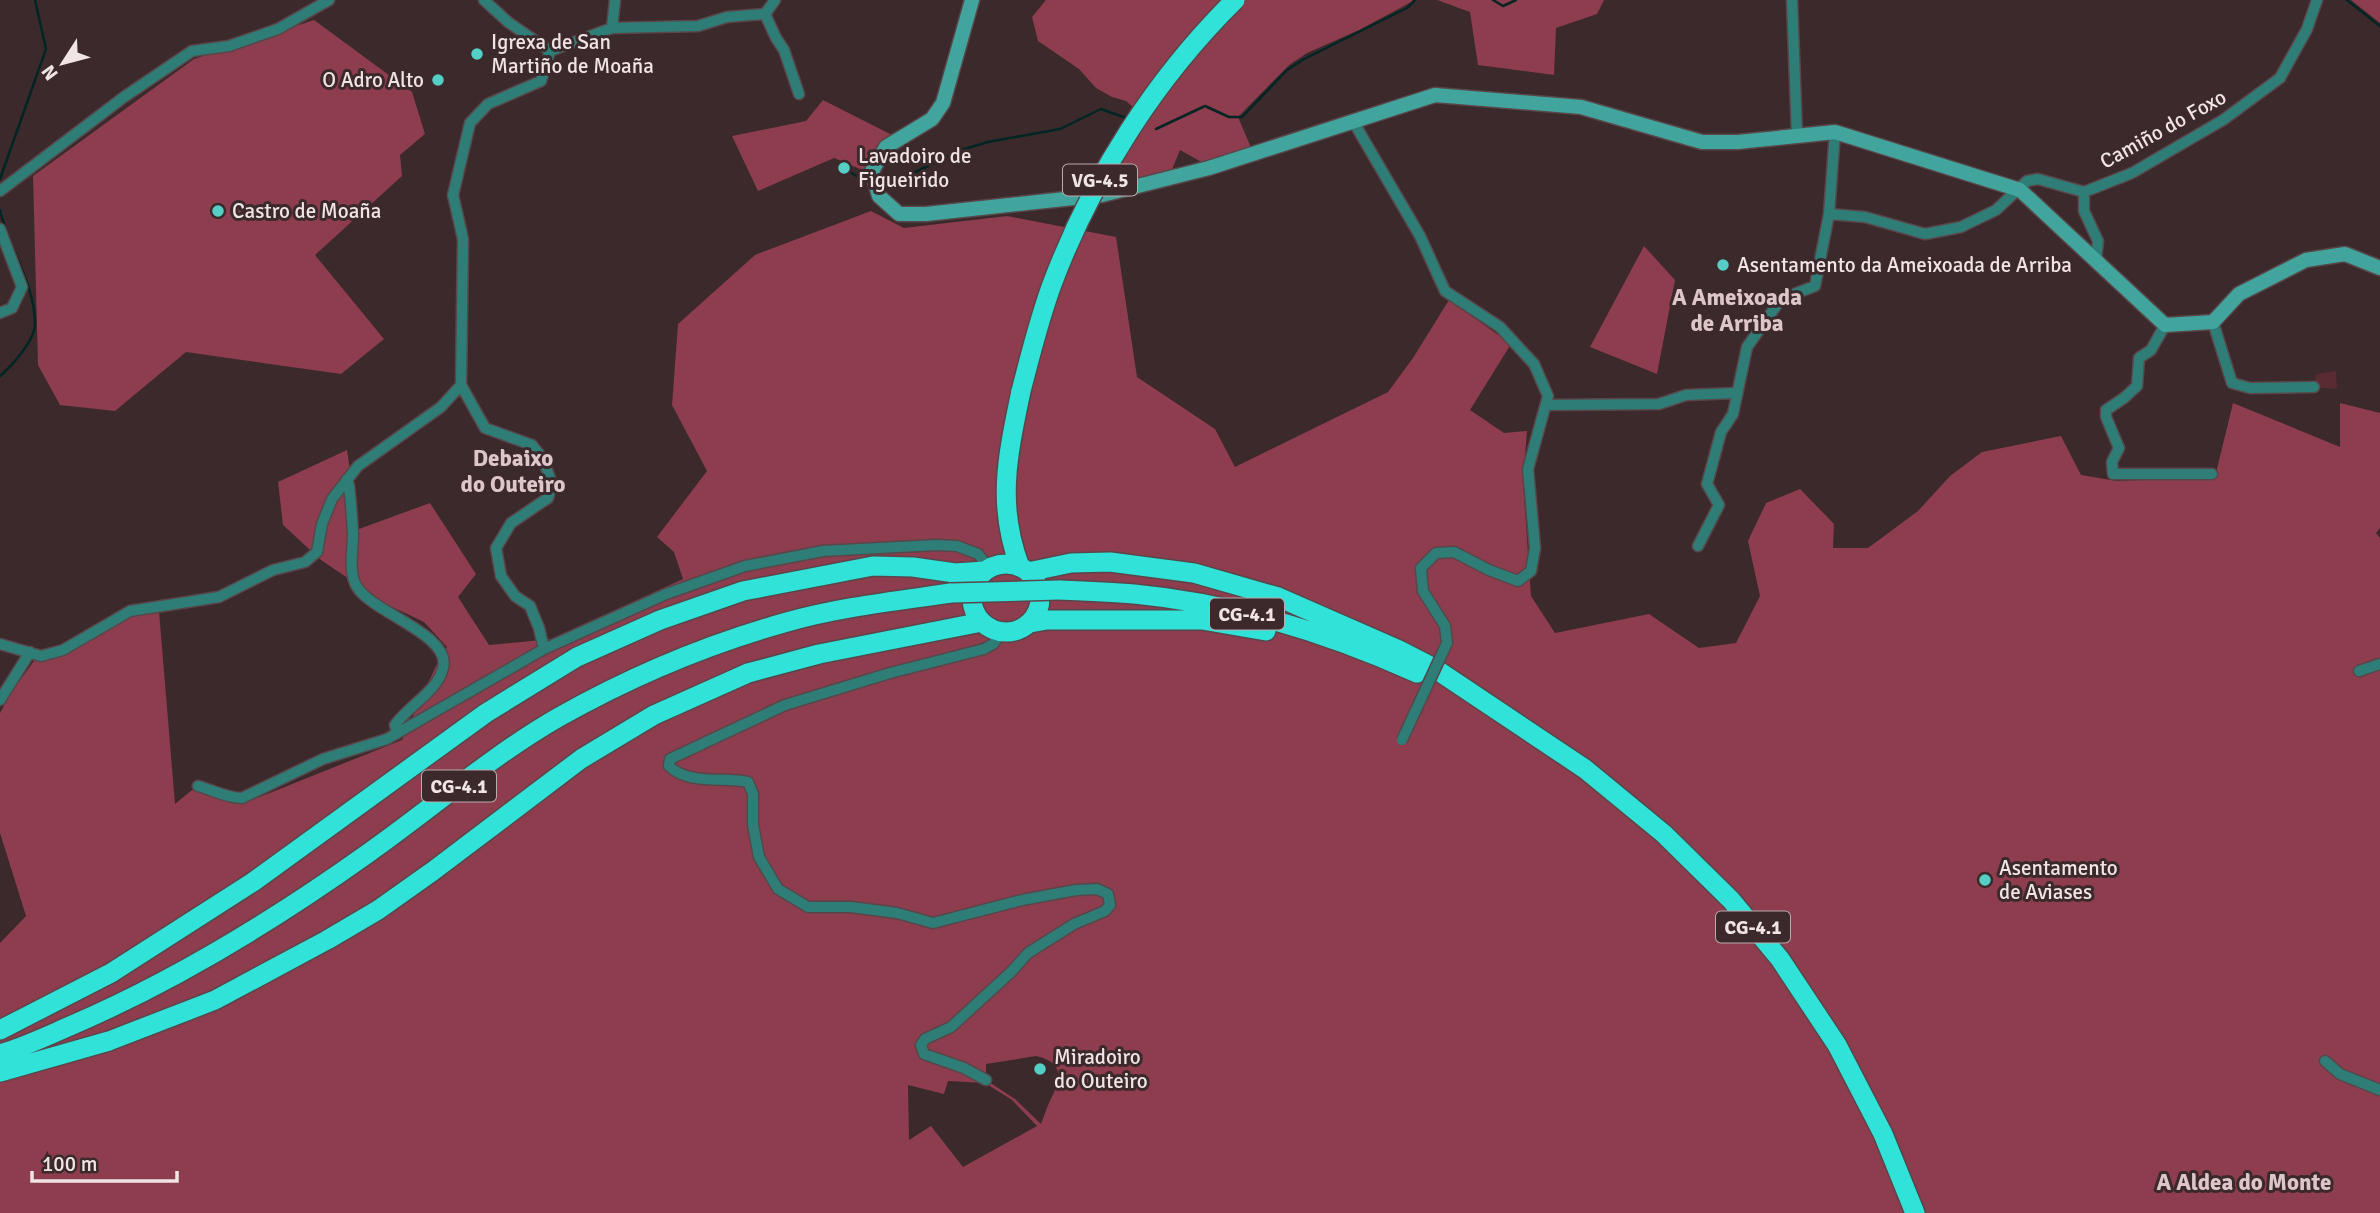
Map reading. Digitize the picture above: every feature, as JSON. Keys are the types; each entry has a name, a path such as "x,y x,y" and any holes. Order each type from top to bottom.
{"highway":[{"name":"VG-4.5","path":"1007,526 1006,476 1021,391 1054,279 1096,188 1125,138 1154,95 1220,15 1236,0"},
{"path":"1007,526 1024,569 1034,579 1040,606 1022,629 1002,632 991,629 982,622 975,613 972,602 977,579 991,568 1006,540 1007,526"},
{"path":"0,1030 111,973 253,882 486,713 577,657 660,620 743,591 873,566 914,566 954,573 1009,564 1024,569 1071,563 1110,562 1194,573 1278,597 1399,650 1434,668 1503,715"},
{"name":"CG-4.1","path":"0,1054 106,1010 181,972 259,927 559,718 657,668 718,644 787,622 863,605 951,593 1059,590 1136,594 1222,608 1310,631 1367,651 1503,715 1585,769 1664,834 1731,900 1780,960 1837,1045 1883,1134 1916,1213"},
{"path":"1030,622 1202,620 1290,635 1426,677"},
{"path":"0,1072 108,1041 215,1000 327,940 378,910 433,871 581,759 654,715 748,673 819,654 982,622"}],"street":[{"path":"0,191 124,97 192,51 229,46 278,29 329,0"},
{"path":"484,0 508,22 551,51"},
{"path":"612,28 615,0"},
{"path":"551,51 612,28 698,26 727,18 765,14 775,0"},
{"path":"972,0 943,103 932,119 886,147 872,171 879,196 899,215 1102,195 1209,169 1435,95 1581,107 1702,142 1738,142 1835,132 2020,190 2165,325 2213,322 2239,294 2305,260 2346,254 2380,268"},
{"path":"1792,0 1797,136"},
{"name":"Camiño do Foxo","path":"2020,190 2027,181 2038,179 2084,192 2133,173 2223,120 2280,78 2308,29 2316,0"},
{"path":"765,14 784,50 799,94"},
{"path":"544,649 530,606 515,596 501,576 496,548 511,523 548,498 552,484 543,459 532,445 485,428 461,385 463,239 453,195 467,122 488,104 541,81 551,51"},
{"path":"1353,121 1420,236 1445,291 1500,327 1534,364 1548,396 1528,469 1535,548 1531,571 1518,581 1454,552 1436,553 1421,568 1423,591 1445,626 1447,643 1402,740"},
{"path":"1698,546 1719,505 1707,484 1721,432 1733,414 1747,346 1781,299 1815,286 1829,214 1835,132"},
{"path":"1829,214 1865,217 1925,234 1961,227 1996,210 2020,190"},
{"path":"2084,192 2084,211 2098,241 2096,260"},
{"path":"0,229 22,287 12,307 0,313"},
{"path":"2213,322 2232,383 2250,388 2315,387"},
{"path":"2165,325 2151,350 2139,358 2137,386 2106,410 2105,417 2119,448 2112,462 2113,474 2212,474"},
{"path":"0,644 41,656 63,650 130,611 219,597 273,570 305,562 317,552 322,524 331,499 358,466 441,407 461,385"},
{"path":"1546,405 1658,404 1686,395 1736,393"},
{"path":"347,479 353,534 353,577 357,588 379,608 432,640 442,651 444,667 434,684 402,715 395,725 397,733"},
{"path":"198,786 212,789 230,798 242,799 323,759 387,739 544,649 666,594 746,566 822,551 957,546 978,554 991,568"},
{"path":"986,1080 964,1068 924,1054 921,1045 925,1040 951,1027 1028,953 1074,925 1105,911 1110,905 1108,894 1097,889 1076,890 1021,900 933,923 897,913 863,908 808,907 778,889 759,857 753,825 753,794 748,782 712,780 675,772 669,766 670,759 785,705 890,673 984,649 993,644 1002,632"},
{"path":"0,700 30,652"},
{"path":"2359,671 2380,664"},
{"path":"2325,1061 2340,1074 2380,1090"}],"shaded area":[{"path":"1046,0 1415,0 1359,30 1307,53 1289,65 1238,117 1252,150 1205,164 1180,150 1171,172 1101,188 1144,117 1126,101 1096,88 1079,69 1038,41 1032,17"},
{"path":"1437,0 1604,0 1597,14 1556,28 1554,75 1478,65 1470,12"},
{"path":"2351,0 2380,0 2380,23"},
{"path":"314,20 412,92 425,134 400,155 402,176 315,255 384,339 341,374 186,352 115,411 60,405 38,365 33,176 194,59"},
{"path":"823,100 896,137 867,172 834,158 758,191 732,136 806,121"},
{"path":"871,211 904,228 1007,216 1116,237 1137,377 1215,429 1235,467 1388,392 1449,300 1511,344 1470,410 1504,433 1527,431 1523,481 1531,596 1555,633 1649,614 1699,648 1736,643 1760,596 1748,541 1766,503 1800,489 1834,524 1833,548 1868,548 1918,511 1950,476 1982,452 2061,436 2081,475 2117,481 2215,477 2233,403 2340,447 2340,403 2380,413 2380,528 2376,533 2380,538 2380,1213 0,1213 0,943 26,916 0,833 0,713 34,661 67,653 121,618 159,611 175,804 192,790 242,804 402,740 447,647 424,622 386,604 321,560 283,525 278,482 347,450 359,529 430,503 476,574 458,597 489,645 552,639 683,579 674,552 657,537 707,471 672,405 678,324 755,255","holes":["1036,1056 1053,1063 1058,1074 1056,1087 1041,1124 1015,1099 986,1080 986,1064","948,1081 985,1083 1012,1100 1037,1126 963,1167 931,1126 909,1140 908,1085 944,1094"]},
{"path":"1644,246 1675,280 1657,374 1590,347"},
{"path":"2336,371 2337,389 2314,387 2316,374"}],"waterway":[{"path":"0,179 46,49 35,0"},
{"path":"1156,129 1205,106 1229,117 1242,117 1287,70 1407,8 1415,0"},
{"path":"1493,0 1503,6 1516,0"},
{"path":"2347,0 2380,26"},
{"path":"888,182 961,150 988,142 1060,129 1101,109 1129,119"},
{"path":"850,172 860,178"},
{"path":"0,210 31,294 35,324 27,345 0,376"}],"place":[{"name":"Igrexa de San Martiño de Moaña","path":"477,54"},
{"name":"O Adro Alto","path":"438,80"},
{"name":"Lavadoiro de Figueirido","path":"844,168"},
{"name":"Castro de Moaña","path":"218,211"},
{"name":"Asentamento da Ameixoada de Arriba","path":"1723,265"},
{"name":"Asentamento de Aviases","path":"1985,880"},
{"name":"Miradoiro do Outeiro","path":"1040,1069"}],"district":[{"name":"A Ameixoada de Arriba","path":"1737,310"},
{"name":"Debaixo do Outeiro","path":"513,471"},
{"name":"A Aldea do Monte","path":"2244,1182"}]}
